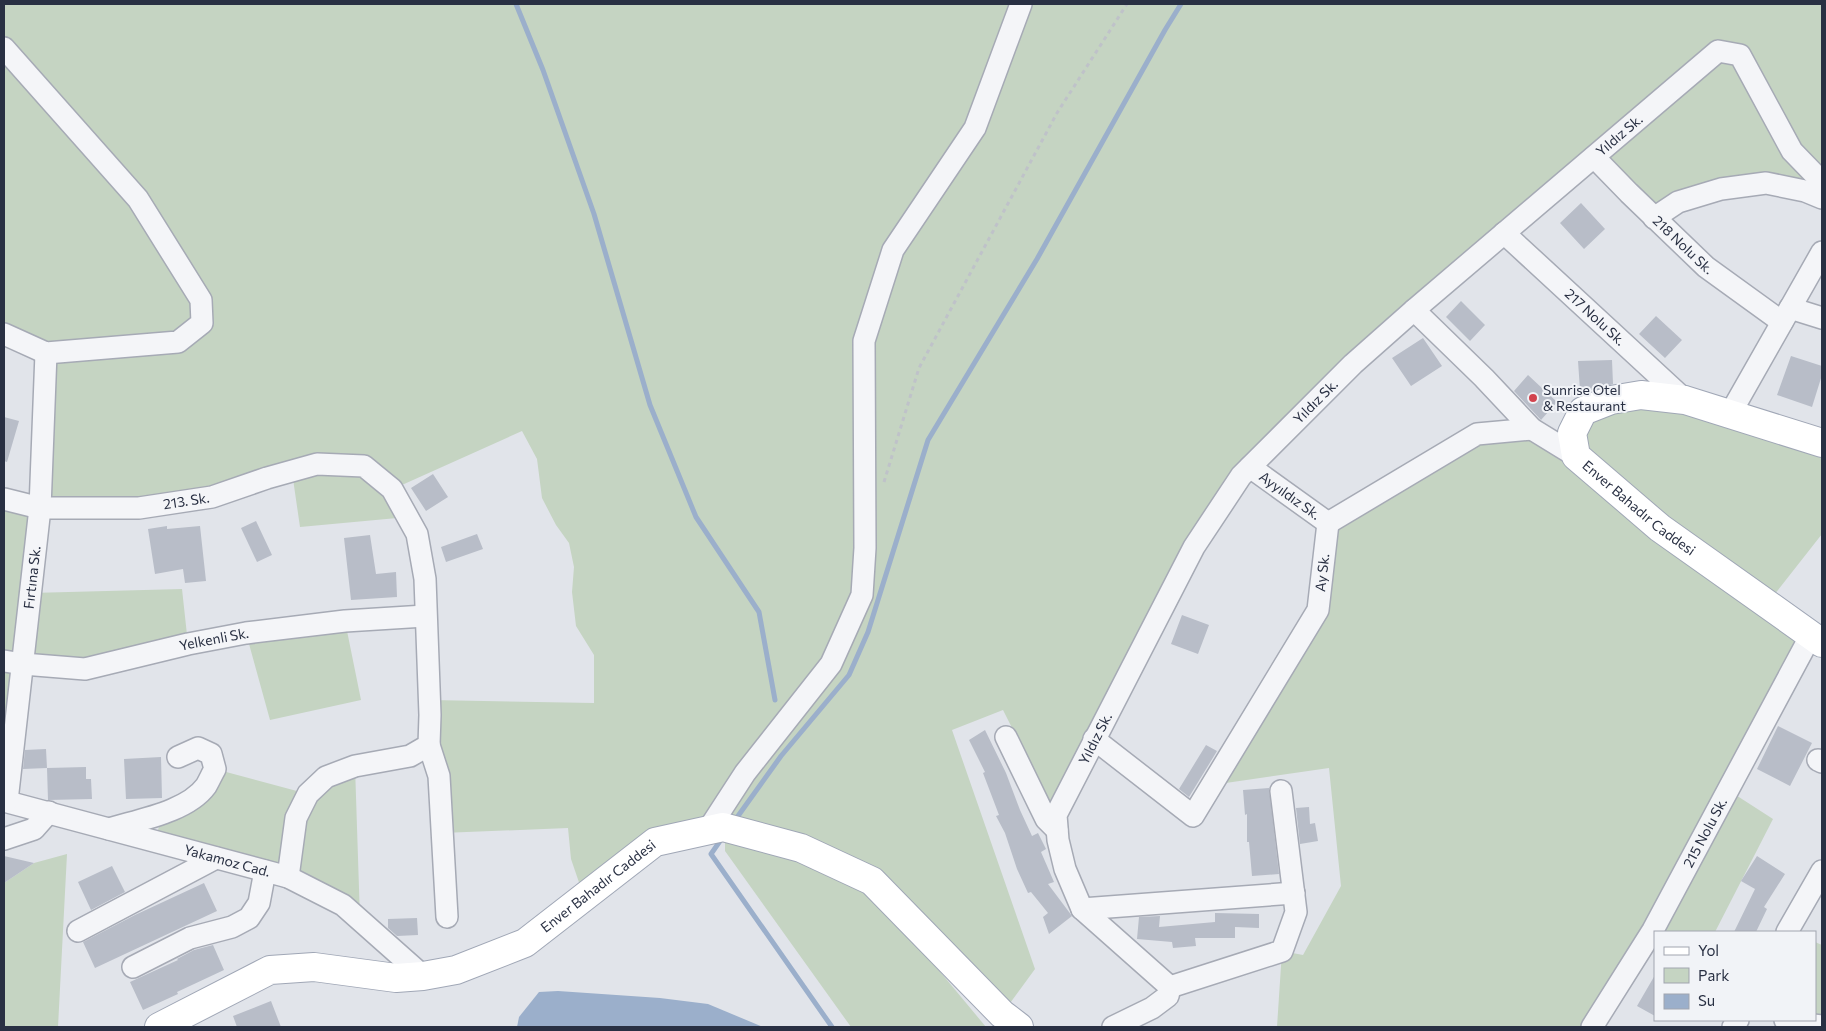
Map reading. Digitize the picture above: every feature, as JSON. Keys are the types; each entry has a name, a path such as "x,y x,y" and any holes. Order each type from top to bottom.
{"main road":[{"name":"Enver Bahadır Caddesi","path":"1817,639 1660,528 1576,456 1572,432 1583,411 1611,400 1641,395 1685,400 1822,443"},
{"name":"Enver Bahadır Caddesi","path":"159,1027 270,970 314,967 396,978 423,976 456,970 525,943 655,842 713,830 801,848 872,881 1002,1014 1019,1027"}],"street":[{"path":"713,830 745,773 831,664 862,595 865,548 864,341 893,250 974,128 1021,4"},
{"path":"4,48 138,199 201,300 202,323 178,342 46,354 4,334"},
{"name":"Yıldız Sk.","path":"1170,988 1082,909 1065,869 1056,815 1194,547 1241,476 1353,364 1718,51 1740,55 1792,151 1822,182"},
{"name":"218 Nolu Sk.","path":"1594,157 1706,267 1786,315 1822,318"},
{"path":"1654,218 1678,202 1721,189 1766,183 1805,191 1822,198"},
{"name":"217 Nolu Sk.","path":"1504,233 1685,400"},
{"path":"1730,414 1822,252"},
{"path":"1414,310 1484,378 1532,429 1576,456"},
{"name":"Fırtına Sk.","path":"5,801 14,662 40,508 46,354"},
{"path":"1328,523 1477,434 1532,429"},
{"name":"213. Sk.","path":"4,500 40,508 140,508 212,497 267,478 317,464 364,466 392,489 417,534 425,579 425,616"},
{"name":"Ayyıldız Sk.","path":"1250,467 1328,523"},
{"name":"Ay Sk.","path":"1094,739 1193,816 1318,610 1328,523"},
{"path":"425,616 430,715 429,745 439,776 447,917"},
{"name":"Yelkenli Sk.","path":"14,662 85,669 188,644 246,633 345,621 425,616"},
{"name":"215 Nolu Sk.","path":"1655,931 1817,639"},
{"path":"1006,737 1046,819 1057,830"},
{"path":"288,877 296,818 308,794 326,777 355,766 410,756 429,745"},
{"path":"108,829 164,813 191,800 205,787 215,769 211,754 198,748 178,757"},
{"path":"1113,1027 1152,1008 1168,996 1170,988 1282,951 1296,912 1281,791"},
{"name":"Yakamoz Cad.","path":"5,801 288,877 343,905 423,976"},
{"path":"4,839 34,829 49,812"},
{"path":"78,931 216,858"},
{"path":"132,967 190,938 232,927 249,918 259,903 265,871"},
{"path":"1788,931 1822,871"},
{"path":"1082,909 1294,892"},
{"name":"215 Nolu Sk.","path":"1592,1027 1654,933"},
{"path":"1788,1021 1822,1026"}],"path":[{"path":"883,485 920,368 1057,112 1127,4"}],"green space":[{"path":"4,4 1822,4 1822,198 1766,183 1654,218 1594,157 1241,476 1056,815 1003,710 952,730 1035,969 1002,1014 872,881 723,827 655,842 584,897 571,859 568,828 442,833 430,700 594,703 594,655 576,626 572,592 574,567 569,543 556,525 542,498 537,459 522,431 393,489 408,517 300,527 292,472 212,497 40,508 46,354 4,334"},
{"path":"1641,395 1822,443 1822,534 1767,604 1811,635 1728,790 1773,819 1716,931 1654,931 1654,936 1592,1027 1277,1027 1282,951 1303,955 1341,886 1329,768 1212,785 1318,610 1328,523 1477,434 1532,429 1576,455 1572,433"},
{"path":"4,499 40,508 31,593 182,589 188,644 85,669 24,664 4,801"},
{"path":"345,621 361,700 270,720 246,633"},
{"path":"355,766 360,919 343,905 154,841 164,813 215,769 308,794"},
{"path":"725,840 761,847 836,874 888,909 986,1027 851,1027 725,851"},
{"path":"67,854 58,1027 4,1027 4,883 34,863"},
{"path":"1816,942 1822,945 1822,1026 1816,1021"}],"water":[{"path":"558,991 660,998 708,1004 763,1027 517,1027 519,1017 539,992"}],"building":[{"path":"1581,203 1605,229 1584,249 1560,223"},
{"path":"1461,301 1485,325 1470,341 1446,317"},
{"path":"1656,316 1682,340 1665,358 1639,334"},
{"path":"1423,338 1442,366 1411,386 1392,358"},
{"path":"1791,356 1822,366 1822,375 1812,407 1777,395"},
{"path":"1612,360 1613,384 1595,390 1580,390 1578,361"},
{"path":"1528,375 1557,402 1541,420 1514,391"},
{"path":"4,417 19,421 7,462 4,461"},
{"path":"433,474 448,497 426,511 411,488"},
{"path":"256,521 272,555 257,562 241,528"},
{"path":"167,526 167,529 200,526 206,581 185,583 183,569 155,574 148,529"},
{"path":"477,534 483,549 446,562 441,547"},
{"path":"370,535 376,574 396,572 397,597 351,600 344,538"},
{"path":"1182,615 1209,625 1198,654 1171,644"},
{"path":"1778,726 1812,743 1790,786 1757,769"},
{"path":"985,730 1006,773 1032,836 1038,833 1046,849 1041,852 1054,882 1048,884 1072,916 1049,934 1043,917 1048,913 1031,892 1028,893 1017,869 1005,833 996,816 999,815 983,773 985,772 969,740"},
{"path":"1206,745 1217,751 1189,797 1179,789"},
{"path":"46,749 47,768 23,769 25,750"},
{"path":"161,757 162,798 126,799 124,759"},
{"path":"86,767 86,779 91,779 92,799 48,800 47,768"},
{"path":"1269,788 1279,874 1252,876 1243,790"},
{"path":"1309,807 1310,824 1315,823 1318,841 1300,844 1296,808"},
{"path":"4,856 34,863 4,883"},
{"path":"1757,856 1785,874 1764,907 1767,909 1756,931 1734,931 1755,889 1741,881"},
{"path":"112,866 125,892 91,910 78,882"},
{"path":"204,883 217,911 95,968 83,942"},
{"path":"1215,913 1259,914 1259,928 1235,927 1235,938 1195,938 1196,946 1173,948 1172,942 1137,939 1139,917 1160,916 1159,927 1215,922"},
{"path":"417,918 418,935 397,936 388,928 388,919"},
{"path":"213,945 224,970 143,1010 130,982 178,960 194,950"},
{"path":"1654,977 1654,1015 1637,1006"},
{"path":"271,1001 281,1027 237,1027 233,1016"}],"waterway":[{"path":"516,4 543,70 594,214 650,405 696,517 759,612 775,700"},
{"path":"738,816 781,756 849,675 868,632 928,440 1037,259 1181,4"},
{"path":"720,841 711,854 832,1027"}],"place":[{"name":"Sunrise Otel & Restaurant","path":"1533,398"}]}
